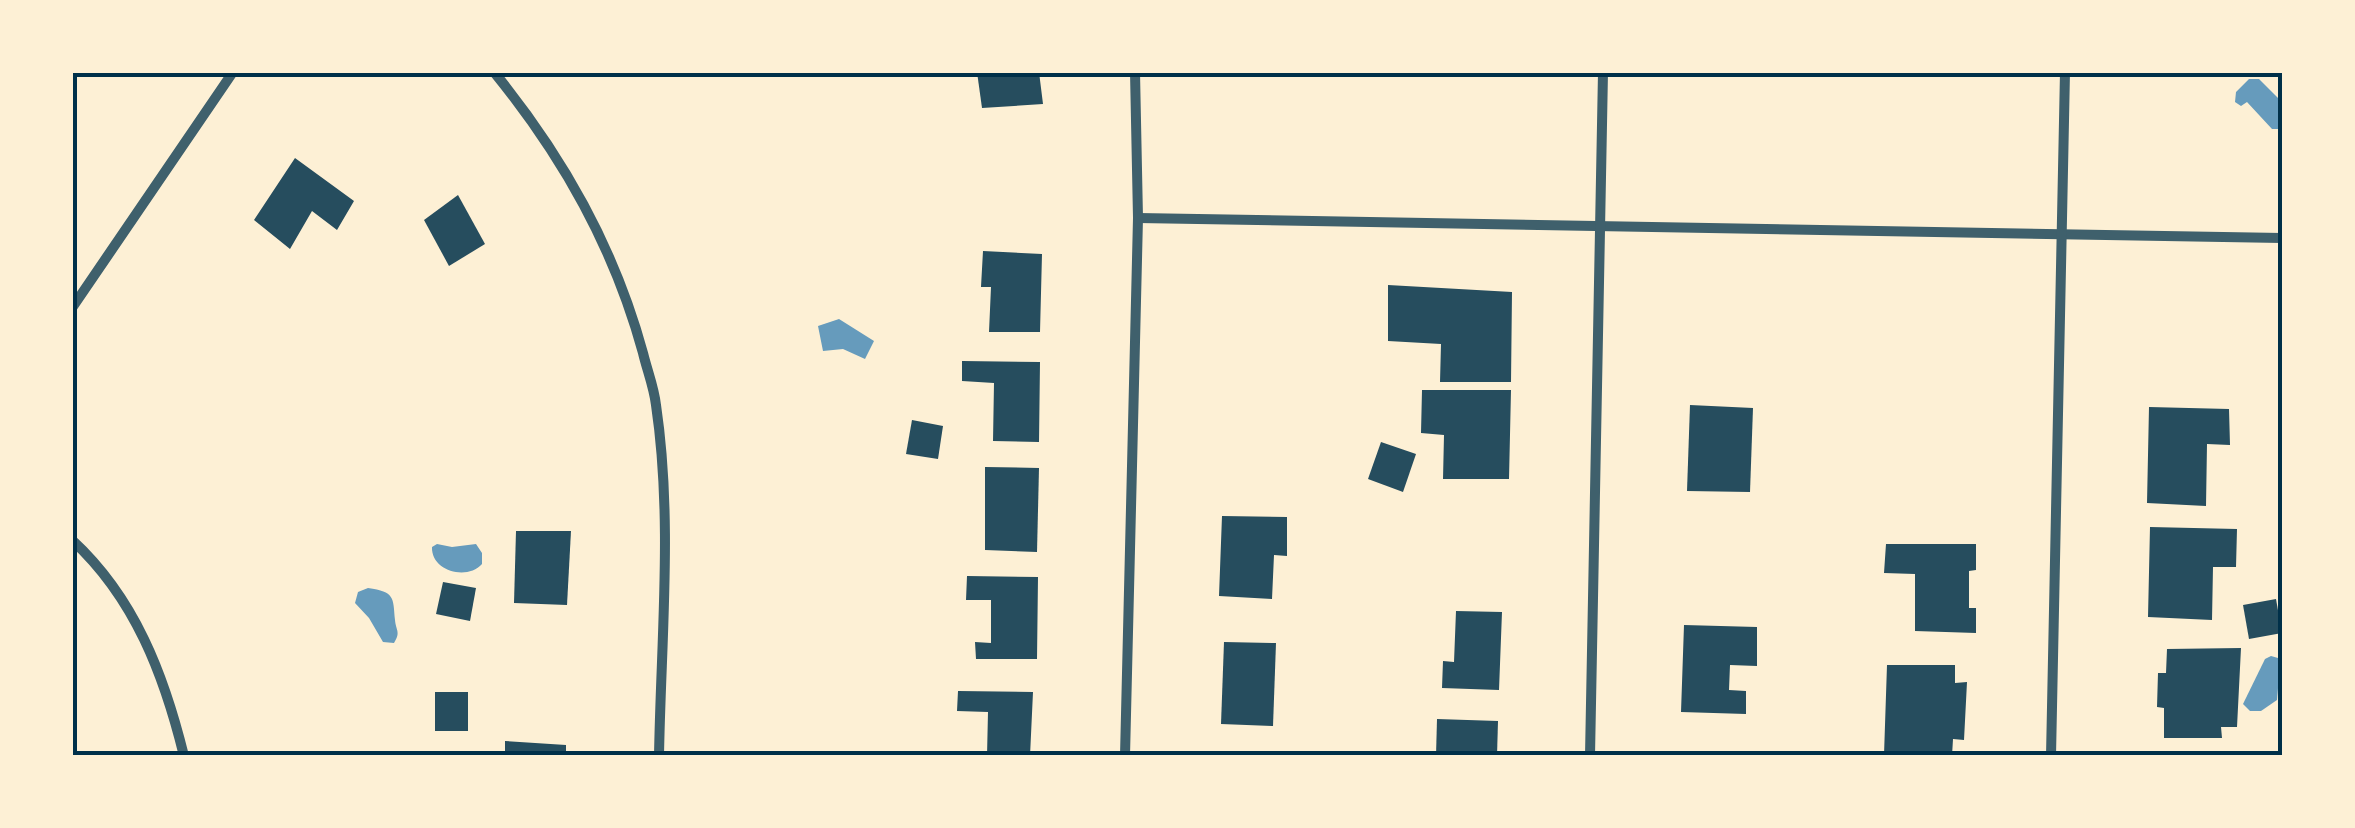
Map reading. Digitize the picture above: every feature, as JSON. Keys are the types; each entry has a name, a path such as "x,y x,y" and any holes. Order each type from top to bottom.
{"street":[{"path":"72,308 233,72"},
{"path":"494,72 571,178 609,252 632,314 656,402 665,498 658,756"},
{"path":"1125,756 1138,218 1135,72"},
{"path":"1590,756 1603,72"},
{"path":"2051,756 2065,72"},
{"path":"1138,218 2282,238"},
{"path":"72,540 112,584 140,627 169,696 184,756"}],"water":[{"path":"2249,79 2259,79 2282,102 2282,129 2272,129 2247,102 2241,106 2235,102 2236,92"},
{"path":"839,319 874,341 865,359 843,349 823,351 818,326"},
{"path":"476,544 482,553 482,564 468,572 451,571 433,555 432,547"},
{"path":"368,588 391,597 398,634 394,643 383,642 355,603 358,592"},
{"path":"2278,658 2280,665 2277,700 2261,711 2250,711 2243,704 2265,659"}],"building":[{"path":"977,72 1039,72 1043,104 982,108"},
{"path":"295,158 354,201 337,230 312,211 290,249 254,220"},
{"path":"458,195 485,244 449,266 424,220"},
{"path":"983,251 1042,254 1040,332 989,332 991,287 981,287"},
{"path":"1388,285 1512,292 1511,382 1440,382 1441,344 1388,341"},
{"path":"962,361 1040,362 1039,442 993,441 994,383 962,381"},
{"path":"1422,390 1511,390 1509,479 1443,479 1444,435 1421,433"},
{"path":"1690,405 1753,408 1750,492 1687,491"},
{"path":"2149,407 2229,409 2230,445 2207,444 2206,506 2147,503"},
{"path":"912,420 943,426 938,459 906,454"},
{"path":"1381,442 1416,454 1403,492 1368,479"},
{"path":"985,467 1039,468 1037,552 985,550"},
{"path":"1222,516 1287,517 1287,556 1274,555 1272,599 1219,596"},
{"path":"2150,527 2237,529 2236,567 2213,567 2212,620 2148,617"},
{"path":"516,531 571,531 567,605 514,603"},
{"path":"1886,544 1976,544 1976,570 1969,571 1969,608 1976,608 1976,633 1915,631 1915,574 1884,573"},
{"path":"967,576 1038,577 1037,659 976,659 975,642 991,643 991,600 966,600"},
{"path":"443,582 476,588 470,621 436,614"},
{"path":"2276,599 2282,633 2249,639 2243,605"},
{"path":"1456,611 1502,612 1499,690 1442,688 1443,661 1454,662"},
{"path":"1684,625 1757,627 1757,666 1730,665 1729,690 1746,691 1746,714 1681,712"},
{"path":"1224,642 1276,643 1273,726 1221,724"},
{"path":"2241,648 2237,727 2221,727 2222,738 2164,738 2164,708 2157,707 2158,673 2166,673 2167,649"},
{"path":"1887,665 1955,665 1955,683 1967,682 1964,740 1953,739 1952,756 1884,755"},
{"path":"958,691 1033,692 1030,756 987,756 988,712 957,711"},
{"path":"435,692 468,692 468,731 435,731"},
{"path":"1437,719 1498,721 1497,756 1436,756"},
{"path":"505,741 566,745 566,756 505,756"}]}
